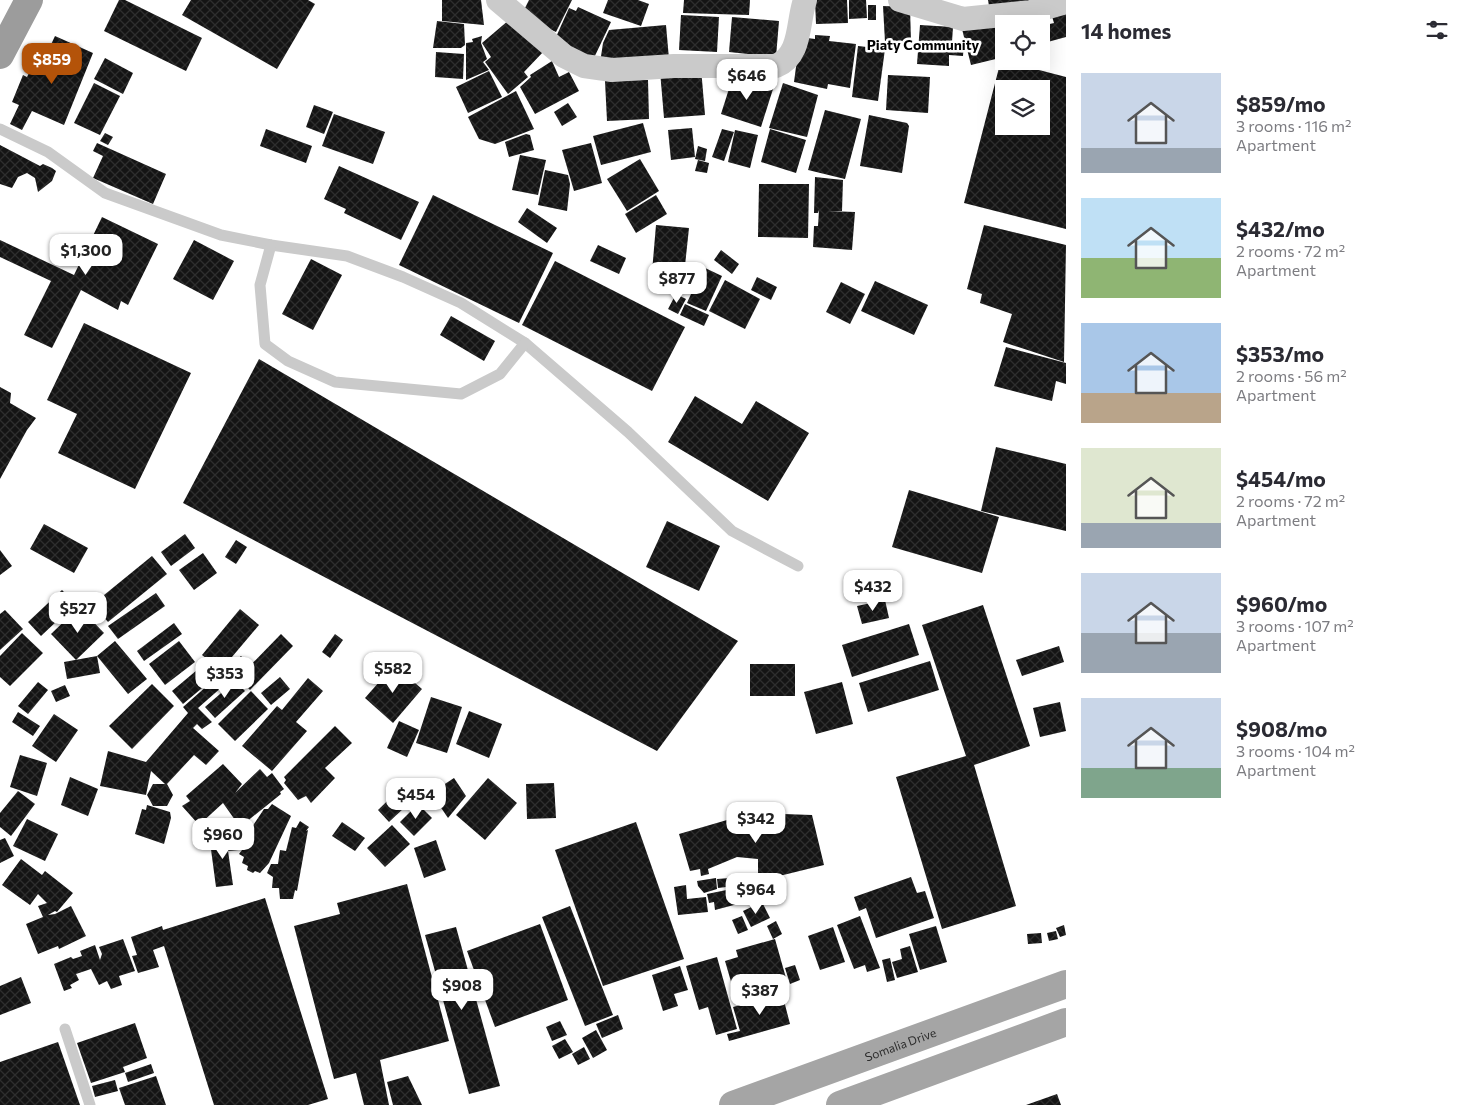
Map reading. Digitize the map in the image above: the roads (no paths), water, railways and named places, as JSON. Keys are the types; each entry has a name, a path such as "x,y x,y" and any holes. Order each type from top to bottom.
{"highway":[{"path":"0,55 29,0"}],"main road":[{"name":"Somalia Drive","path":"733,1105 1066,984"},
{"path":"840,1105 1066,1022"}],"street":[{"path":"498,0 564,56 584,66 612,70 674,66 776,66 785,62 793,53 805,0"},
{"path":"900,0 964,19 1031,12 1066,2"}],"lane":[{"path":"0,129 48,152 105,193 221,235 271,245 347,256 394,273 461,302 525,343 628,432 732,531 798,566"},
{"path":"271,245 260,285 265,344 288,361 335,382 461,394 500,374 525,343"},
{"path":"65,1029 90,1105"}],"district":[{"name":"Piaty Community","path":"923,44"}]}
